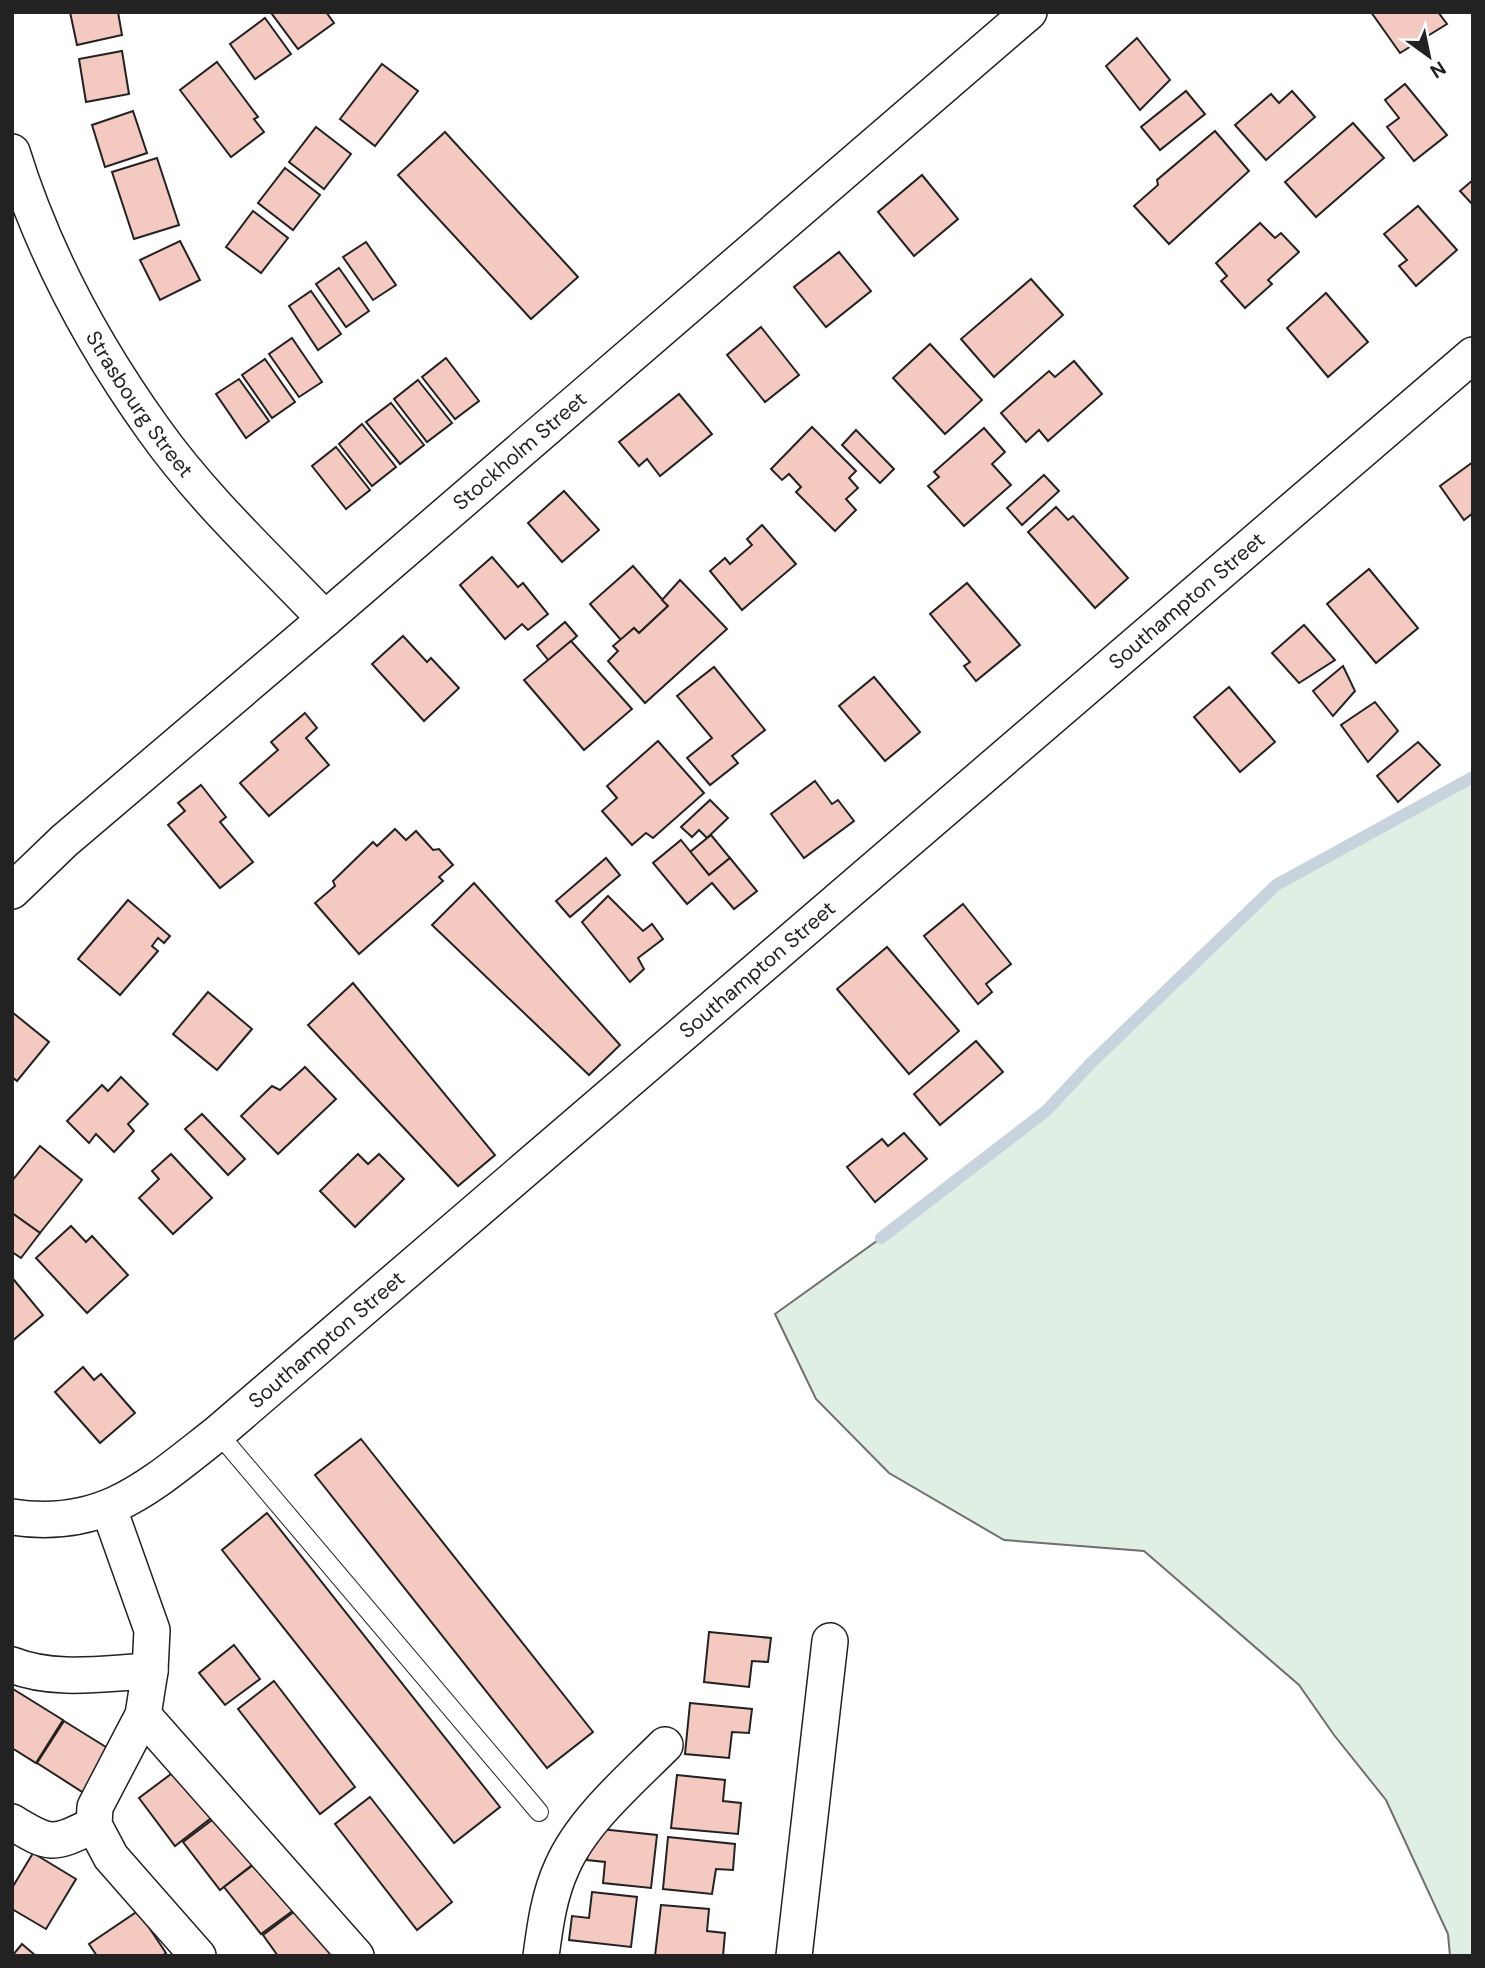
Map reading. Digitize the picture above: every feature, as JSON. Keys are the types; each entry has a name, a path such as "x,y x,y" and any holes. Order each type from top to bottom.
{"street":[{"name":"Stockholm Street","path":"12,891 64,841 1029,12"},
{"name":"Strasbourg Street","path":"12,152 47,247 81,316 154,431 206,493 325,619"},
{"name":"Southampton Street","path":"12,1517 58,1521 109,1509 155,1482 218,1433 1473,355"},
{"path":"109,1509 152,1630 150,1671 143,1715 95,1807 94,1825 111,1857 198,1956"},
{"path":"794,1956 830,1641"},
{"path":"12,1665 31,1673 73,1675 150,1671"},
{"path":"143,1715 356,1956"},
{"path":"541,1956 547,1912 562,1866 602,1808 665,1745"},
{"path":"12,1822 36,1838 60,1841 94,1825"}],"lane":[{"path":"218,1433 539,1812"}],"green space":[{"path":"1473,777 1473,1956 1450,1956 1448,1934 1386,1800 1334,1735 1299,1685 1144,1551 1004,1540 889,1473 816,1399 775,1314 881,1238 1046,1111 1091,1063 1276,885"}],"building":[{"path":"70,12 118,12 122,35 77,45"},
{"path":"326,12 334,23 298,49 272,14"},
{"path":"1371,12 1438,12 1447,24 1400,53"},
{"path":"265,18 291,54 255,79 230,44"},
{"path":"1137,38 1170,80 1140,110 1106,66"},
{"path":"122,51 129,94 86,102 79,59"},
{"path":"217,62 258,117 254,119 264,132 231,157 180,90"},
{"path":"382,64 418,91 375,146 340,119"},
{"path":"1405,84 1447,135 1414,161 1387,127 1399,118 1385,100"},
{"path":"1186,91 1205,114 1160,150 1141,127"},
{"path":"1292,91 1315,117 1266,160 1235,125 1271,94 1279,103"},
{"path":"133,111 147,153 105,167 92,125"},
{"path":"1353,123 1384,158 1316,217 1285,182"},
{"path":"316,127 351,154 324,189 289,162"},
{"path":"1215,131 1249,171 1169,244 1134,206 1158,185 1157,180"},
{"path":"445,132 578,277 531,319 398,175"},
{"path":"157,158 179,225 134,239 112,172"},
{"path":"285,168 320,195 293,230 258,203"},
{"path":"922,175 958,219 914,256 878,212"},
{"path":"1473,180 1473,205 1460,191"},
{"path":"1418,206 1457,250 1416,286 1399,266 1407,260 1384,234"},
{"path":"253,211 288,238 261,273 226,247"},
{"path":"1260,223 1275,238 1281,233 1299,252 1268,280 1272,284 1245,308 1221,281 1227,276 1216,263"},
{"path":"180,241 200,280 160,300 140,260"},
{"path":"366,242 396,285 373,300 343,257"},
{"path":"839,252 871,291 826,327 794,287"},
{"path":"339,268 369,311 346,327 316,284"},
{"path":"1031,279 1063,315 994,377 961,339"},
{"path":"311,291 341,334 318,350 289,306"},
{"path":"1326,293 1368,342 1328,377 1287,328"},
{"path":"761,327 799,375 765,402 727,355"},
{"path":"292,338 322,382 299,397 269,354"},
{"path":"930,344 982,400 945,434 893,378"},
{"path":"446,358 479,401 455,419 422,377"},
{"path":"265,359 295,402 272,418 242,375"},
{"path":"1074,361 1102,394 1048,441 1039,430 1026,442 1001,413 1049,371 1055,377"},
{"path":"239,379 269,421 246,438 216,394"},
{"path":"418,380 452,423 427,442 394,399"},
{"path":"679,394 712,434 660,476 647,459 639,466 619,442"},
{"path":"391,403 424,445 400,464 366,422"},
{"path":"362,424 396,467 372,486 339,444"},
{"path":"812,427 856,471 849,478 858,488 846,499 856,510 835,531 796,492 801,487 789,474 782,480 771,469"},
{"path":"984,428 1005,452 992,464 1011,485 964,526 928,486 939,477 934,472"},
{"path":"856,430 894,469 880,483 842,445"},
{"path":"336,447 370,490 346,509 312,466"},
{"path":"1473,462 1473,513 1464,520 1440,486"},
{"path":"1044,475 1059,491 1022,525 1007,508"},
{"path":"564,491 599,530 562,562 528,523"},
{"path":"1056,507 1068,520 1073,516 1128,578 1095,608 1028,532"},
{"path":"762,525 796,564 742,610 710,571 725,558 730,564 752,545 747,539"},
{"path":"492,557 518,587 523,583 548,614 528,630 522,624 505,639 460,585"},
{"path":"633,566 668,606 639,633 634,628 621,640 590,604"},
{"path":"1369,569 1418,628 1376,663 1327,604"},
{"path":"680,580 727,629 645,703 608,661 618,651 613,646 634,628 639,633 668,606 662,600"},
{"path":"967,583 1020,645 976,681 964,666 970,662 930,614"},
{"path":"565,622 577,636 549,661 537,646"},
{"path":"1304,625 1335,660 1299,683 1272,653"},
{"path":"403,636 427,662 431,658 459,688 424,721 372,664"},
{"path":"571,641 632,709 584,750 524,680"},
{"path":"1343,666 1355,691 1333,716 1313,691"},
{"path":"714,667 765,730 732,756 738,763 710,785 687,758 712,738 677,696"},
{"path":"874,677 920,732 885,761 839,706"},
{"path":"1229,687 1275,742 1240,772 1194,717"},
{"path":"1375,702 1398,731 1368,762 1341,725"},
{"path":"305,713 317,728 306,738 329,765 269,816 240,783 278,750 271,742"},
{"path":"658,741 704,793 653,838 646,833 632,845 602,811 617,798 607,786"},
{"path":"1418,742 1440,765 1398,802 1377,776"},
{"path":"815,781 832,804 838,800 854,821 804,858 771,814"},
{"path":"201,785 226,817 220,822 253,862 220,888 168,825 185,811 178,803"},
{"path":"710,800 728,818 707,838 699,830 692,837 681,827"},
{"path":"395,829 406,840 416,831 433,850 439,849 453,865 439,877 443,881 359,954 315,903 335,886 333,881 373,842 377,846"},
{"path":"711,835 730,858 709,875 690,852"},
{"path":"681,840 709,875 730,858 757,891 734,909 712,883 687,904 653,863"},
{"path":"606,858 620,875 570,917 556,901"},
{"path":"474,883 620,1045 589,1075 432,925"},
{"path":"608,896 643,931 652,924 663,939 638,958 644,969 630,982 582,922"},
{"path":"128,900 170,936 164,943 158,938 152,946 158,951 120,995 78,959"},
{"path":"963,904 1011,964 986,984 992,992 978,1004 924,936"},
{"path":"887,947 959,1031 909,1074 837,989"},
{"path":"353,983 495,1155 458,1186 308,1025"},
{"path":"208,992 252,1029 217,1070 173,1034"},
{"path":"12,1012 49,1042 17,1081 12,1077"},
{"path":"976,1041 1003,1072 940,1125 914,1094"},
{"path":"305,1067 336,1099 278,1154 241,1116 272,1086 280,1090"},
{"path":"121,1077 148,1104 128,1124 134,1131 114,1152 96,1134 89,1143 67,1121 102,1085 108,1091"},
{"path":"202,1114 245,1159 228,1175 185,1129"},
{"path":"904,1133 927,1159 875,1202 847,1167 882,1139 888,1146"},
{"path":"40,1146 82,1180 40,1233 12,1213 12,1181"},
{"path":"171,1154 212,1198 173,1234 139,1198 159,1179 152,1171"},
{"path":"358,1154 368,1164 379,1154 404,1179 355,1227 320,1191"},
{"path":"12,1213 40,1233 21,1258 12,1252"},
{"path":"71,1226 86,1242 92,1236 128,1275 87,1313 36,1258"},
{"path":"14,1280 43,1315 12,1341 12,1281"},
{"path":"83,1367 94,1380 101,1374 135,1413 100,1443 55,1392"},
{"path":"361,1439 593,1732 547,1768 315,1475"},
{"path":"267,1513 500,1807 454,1843 222,1550"},
{"path":"709,1632 771,1638 768,1662 752,1661 749,1687 704,1682"},
{"path":"234,1645 260,1679 225,1705 199,1673"},
{"path":"274,1681 355,1787 320,1814 238,1709"},
{"path":"13,1689 63,1720 36,1763 12,1748"},
{"path":"690,1703 752,1709 749,1733 732,1732 729,1758 685,1754"},
{"path":"64,1721 114,1752 87,1795 37,1763"},
{"path":"179,1768 215,1815 175,1846 139,1798"},
{"path":"677,1775 725,1780 723,1801 741,1803 738,1834 671,1828"},
{"path":"370,1797 452,1902 417,1930 335,1824"},
{"path":"224,1811 260,1859 220,1890 183,1842"},
{"path":"591,1828 657,1835 651,1888 603,1883 605,1862 587,1860"},
{"path":"668,1837 735,1844 733,1870 716,1869 712,1894 663,1889"},
{"path":"33,1853 76,1879 46,1929 12,1909 12,1888"},
{"path":"265,1856 302,1904 261,1934 224,1887"},
{"path":"592,1892 637,1897 631,1947 569,1940 572,1916 589,1918"},
{"path":"303,1905 334,1956 278,1956 263,1935"},
{"path":"661,1905 709,1909 707,1931 725,1933 723,1956 655,1956"},
{"path":"138,1911 166,1953 162,1956 97,1956 89,1944"},
{"path":"22,1944 36,1956 12,1956"}],"waterway":[{"path":"881,1238 1046,1111 1091,1063 1276,885 1473,777"}]}
